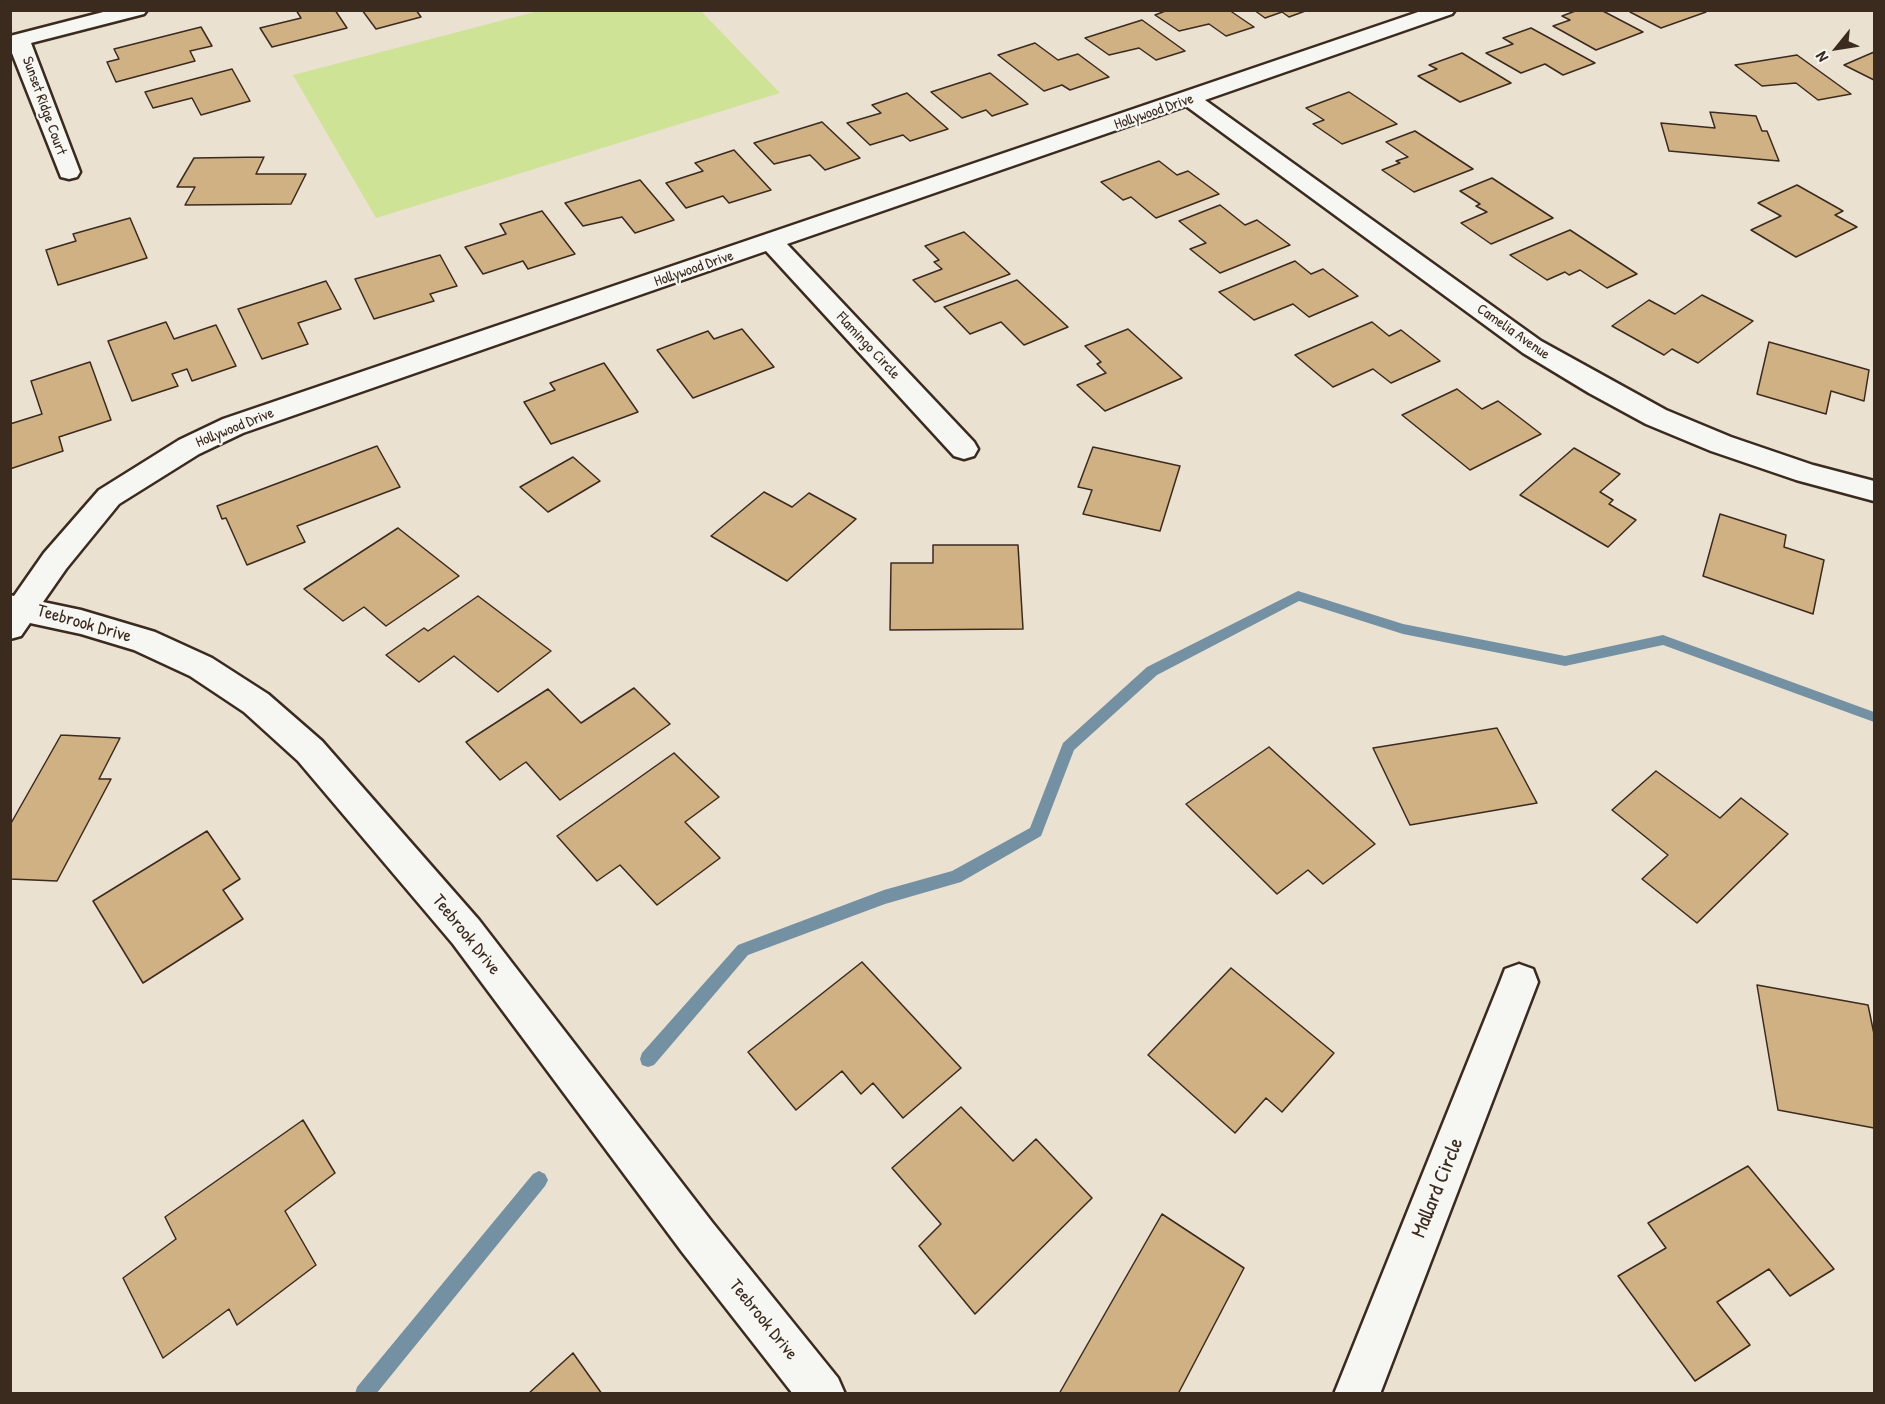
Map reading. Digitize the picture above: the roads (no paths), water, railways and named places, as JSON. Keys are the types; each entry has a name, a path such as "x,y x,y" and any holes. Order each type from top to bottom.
{"street":[{"path":"15,41 137,10"},
{"name":"Hollywood Drive","path":"15,614 55,561 110,497 189,447 233,426 772,243 1445,10"},
{"name":"Sunset Ridge Court","path":"15,41 69,172"},
{"name":"Camelia Avenue","path":"1190,99 1532,347 1599,387 1656,417 1721,444 1806,473 1875,491"},
{"name":"Flamingo Circle","path":"772,243 964,449"},
{"name":"Teebrook Drive","path":"15,614 144,641 201,667 256,703 310,751 466,932 697,1237 822,1394"},
{"name":"Mallard Circle","path":"1357,1394 1519,982"}],"waterway":[{"path":"648,1059 743,950 884,897 956,877 1036,832 1068,747 1152,671 1298,596 1403,629 1565,661 1663,640 1874,717"},
{"path":"364,1394 539,1180"}]}
